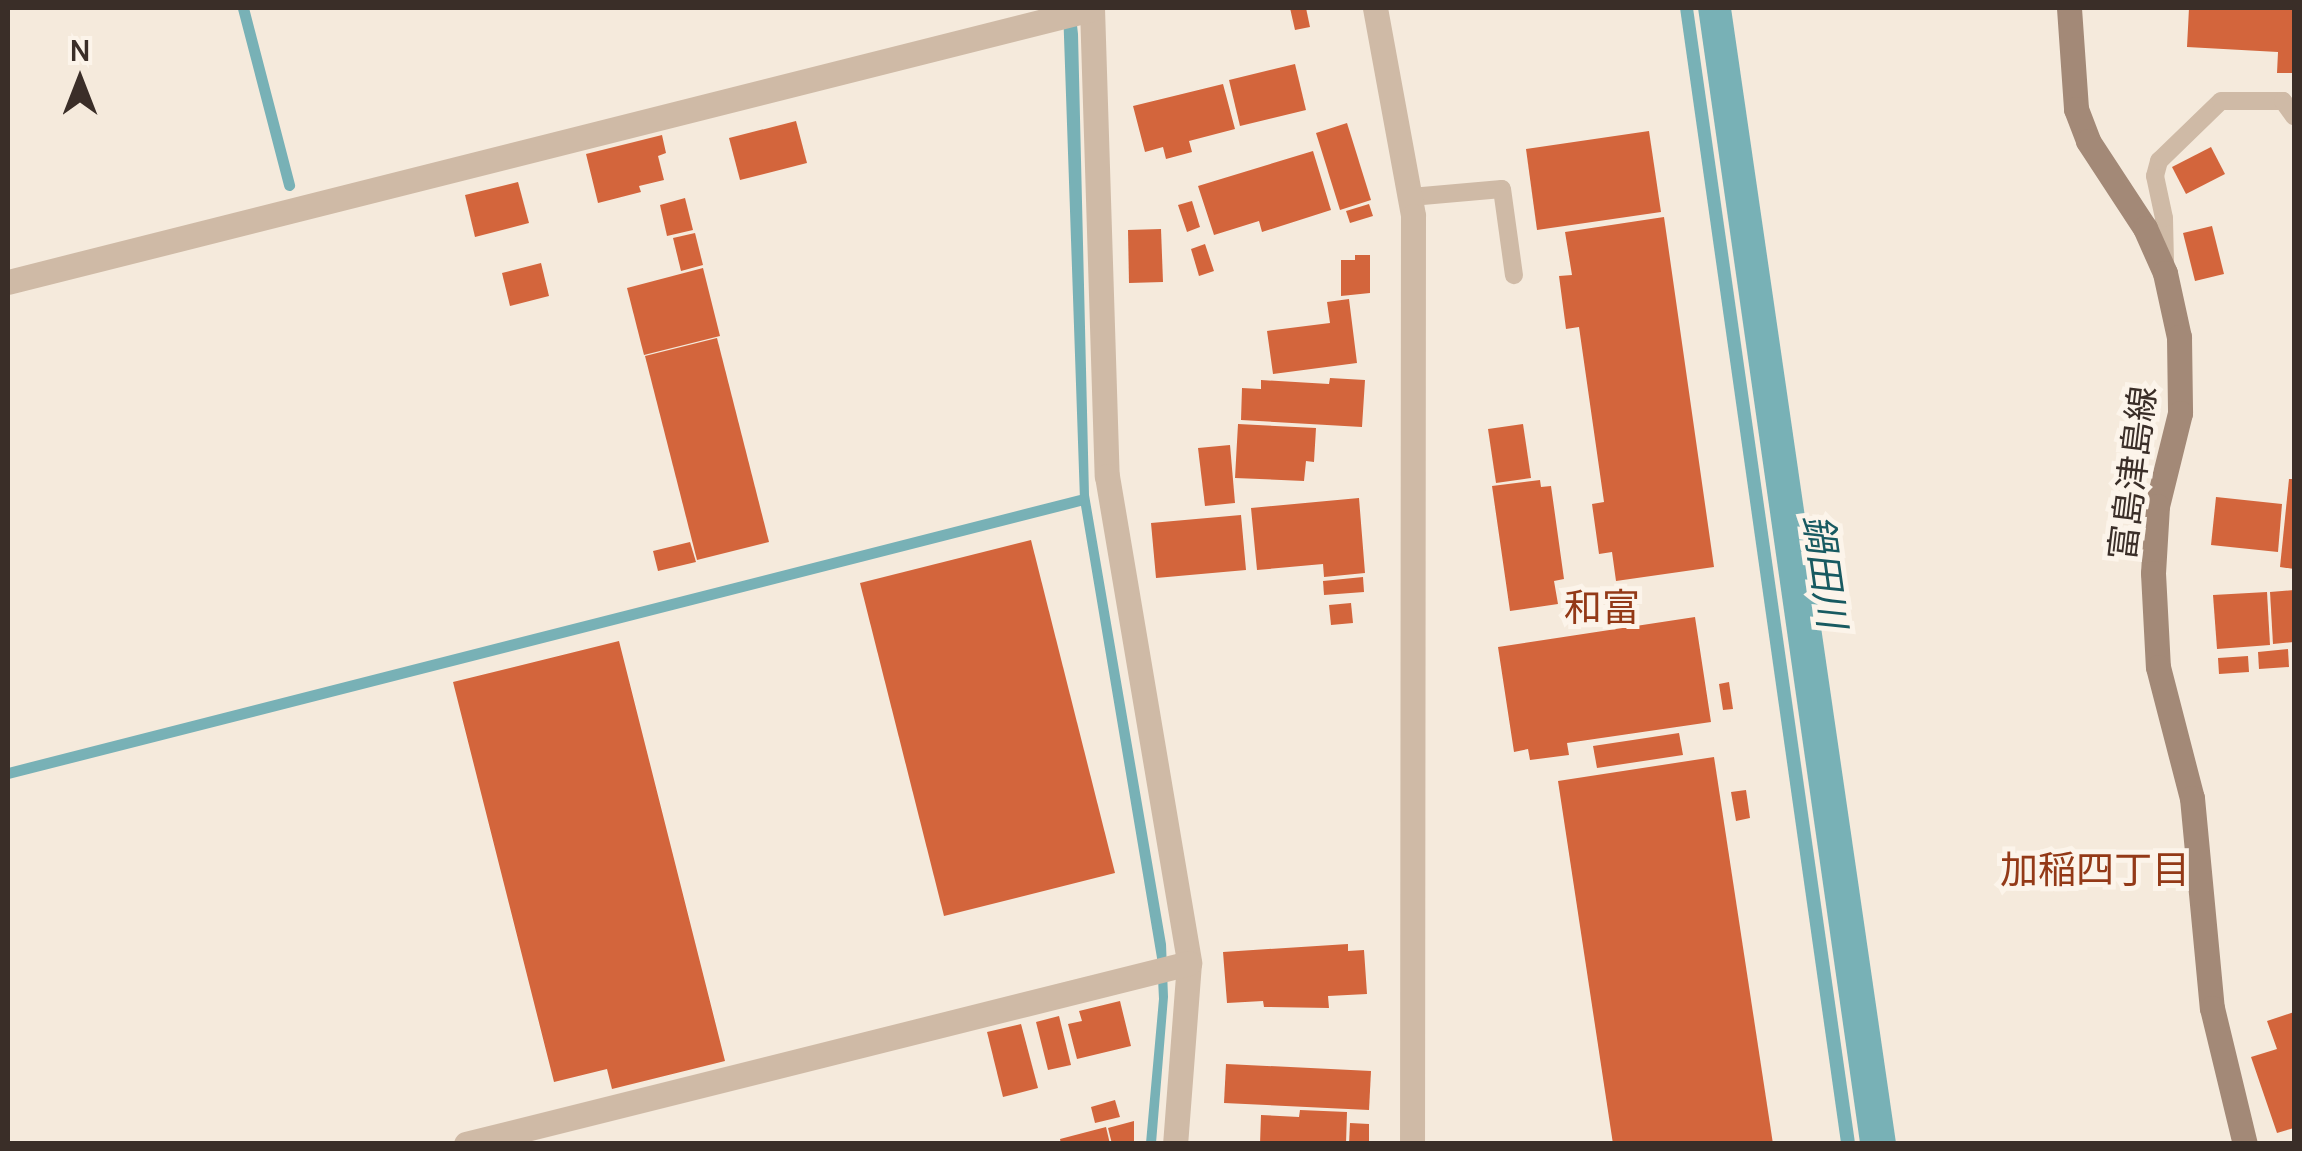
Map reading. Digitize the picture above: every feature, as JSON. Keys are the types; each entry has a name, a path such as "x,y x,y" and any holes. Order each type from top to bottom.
{"main road":[{"name":"富島津島線","path":"2070,8 2076,109 2145,228 2166,273 2179,338 2180,414 2157,506 2153,574 2158,667 2192,798 2212,1008 2245,1144"}],"street":[{"path":"1376,8 1411,197 1416,557 1412,1144"},
{"path":"8,282 1089,9 1107,476 1171,967 1176,1144"},
{"path":"466,1144 1171,967"}],"lane":[{"path":"2166,273 2164,218 2155,176 2159,160 2221,101 2283,101 2294,116"},
{"path":"1411,197 1502,188 1514,274"}],"water":[{"path":"1063,8 1075,8 1078,34 1089,495 1166,944 1168,997 1156,1143 1146,1143 1159,999 1157,958 1080,500"},
{"path":"1680,8 1693,8 1855,1143 1841,1143"},
{"path":"1698,8 1731,8 1896,1143 1860,1143"}],"building":[{"path":"1290,8 1306,8 1310,27 1295,30"},
{"path":"2189,8 2294,8 2294,73 2277,73 2278,52 2187,47"},
{"path":"1295,64 1306,110 1240,126 1229,80"},
{"path":"1223,84 1235,129 1189,141 1192,152 1166,159 1163,147 1145,152 1133,106"},
{"path":"796,121 807,163 740,180 729,138"},
{"path":"1347,123 1371,200 1340,210 1316,133"},
{"path":"1649,131 1661,212 1537,230 1526,149"},
{"path":"662,135 666,153 658,156 664,180 639,186 641,192 598,203 586,154"},
{"path":"2211,147 2225,174 2186,194 2172,167"},
{"path":"1313,151 1331,210 1262,232 1259,221 1214,235 1198,186"},
{"path":"518,182 529,223 475,237 465,195"},
{"path":"685,198 693,230 667,236 660,205"},
{"path":"1192,201 1200,227 1187,232 1178,205"},
{"path":"1369,204 1373,216 1350,223 1346,211"},
{"path":"1664,217 1714,567 1616,581 1612,552 1599,554 1592,504 1604,502 1579,327 1566,329 1559,276 1572,275 1565,232"},
{"path":"2212,226 2224,274 2195,281 2183,233"},
{"path":"1161,229 1163,282 1129,283 1128,230"},
{"path":"695,233 703,265 681,271 673,238"},
{"path":"1205,244 1214,271 1199,276 1191,249"},
{"path":"1355,255 1370,255 1370,293 1341,296 1341,260 1355,260"},
{"path":"541,263 549,296 510,306 502,273"},
{"path":"703,268 720,336 644,355 627,288"},
{"path":"1349,299 1357,363 1273,374 1267,331 1330,323 1327,302"},
{"path":"717,338 769,542 697,560 645,356"},
{"path":"1330,378 1365,380 1362,427 1241,420 1242,388 1261,389 1261,380 1329,384"},
{"path":"1238,424 1316,428 1314,462 1306,461 1304,481 1235,478"},
{"path":"1523,424 1531,478 1496,483 1488,429"},
{"path":"1230,445 1235,503 1205,506 1198,448"},
{"path":"2289,479 2294,479 2294,569 2280,567"},
{"path":"1540,480 1541,487 1551,486 1564,579 1554,581 1558,604 1510,611 1492,486"},
{"path":"2216,497 2282,504 2278,552 2211,545"},
{"path":"1359,498 1365,573 1324,577 1323,564 1257,570 1251,508"},
{"path":"1241,515 1246,570 1156,578 1151,523"},
{"path":"1031,540 1115,873 944,916 860,583"},
{"path":"690,542 696,562 658,571 653,551"},
{"path":"1363,577 1364,592 1324,595 1323,581"},
{"path":"2294,590 2294,642 2273,644 2270,592"},
{"path":"2267,592 2270,645 2217,649 2213,595"},
{"path":"1351,603 1353,623 1331,625 1329,605"},
{"path":"1695,617 1711,722 1567,743 1569,755 1530,760 1528,749 1514,752 1498,647"},
{"path":"619,641 725,1061 612,1089 607,1069 554,1082 453,682"},
{"path":"2288,649 2289,667 2259,669 2258,652"},
{"path":"2248,656 2249,672 2219,674 2218,658"},
{"path":"1729,682 1733,709 1723,710 1719,684"},
{"path":"1679,733 1683,755 1597,768 1593,746"},
{"path":"1714,757 1773,1144 1613,1144 1558,781"},
{"path":"1746,790 1750,818 1736,821 1731,792"},
{"path":"1348,944 1348,951 1364,950 1367,994 1328,996 1329,1008 1264,1007 1263,1001 1227,1003 1223,952"},
{"path":"1120,1001 1131,1046 1077,1059 1068,1024 1082,1021 1079,1011"},
{"path":"2294,1012 2294,1128 2277,1133 2251,1057 2277,1049 2267,1021"},
{"path":"1059,1016 1071,1065 1048,1070 1036,1022"},
{"path":"1021,1024 1038,1088 1003,1097 987,1032"},
{"path":"1226,1064 1371,1071 1369,1110 1224,1103"},
{"path":"1115,1100 1120,1117 1095,1123 1091,1107"},
{"path":"1300,1110 1347,1112 1346,1144 1260,1144 1261,1115 1299,1117"},
{"path":"1134,1121 1134,1144 1112,1144 1108,1128"},
{"path":"1350,1123 1369,1124 1369,1144 1349,1144"},
{"path":"1106,1127 1110,1144 1061,1144 1060,1139"}],"waterway":[{"path":"243,8 289,185"},
{"path":"8,773 1080,500"}],"district":[{"name":"和富","path":"1602,607"},
{"name":"加稲四丁目","path":"2095,869"}],"water label":[{"name":"鍋田川","path":"1826,571"}]}
